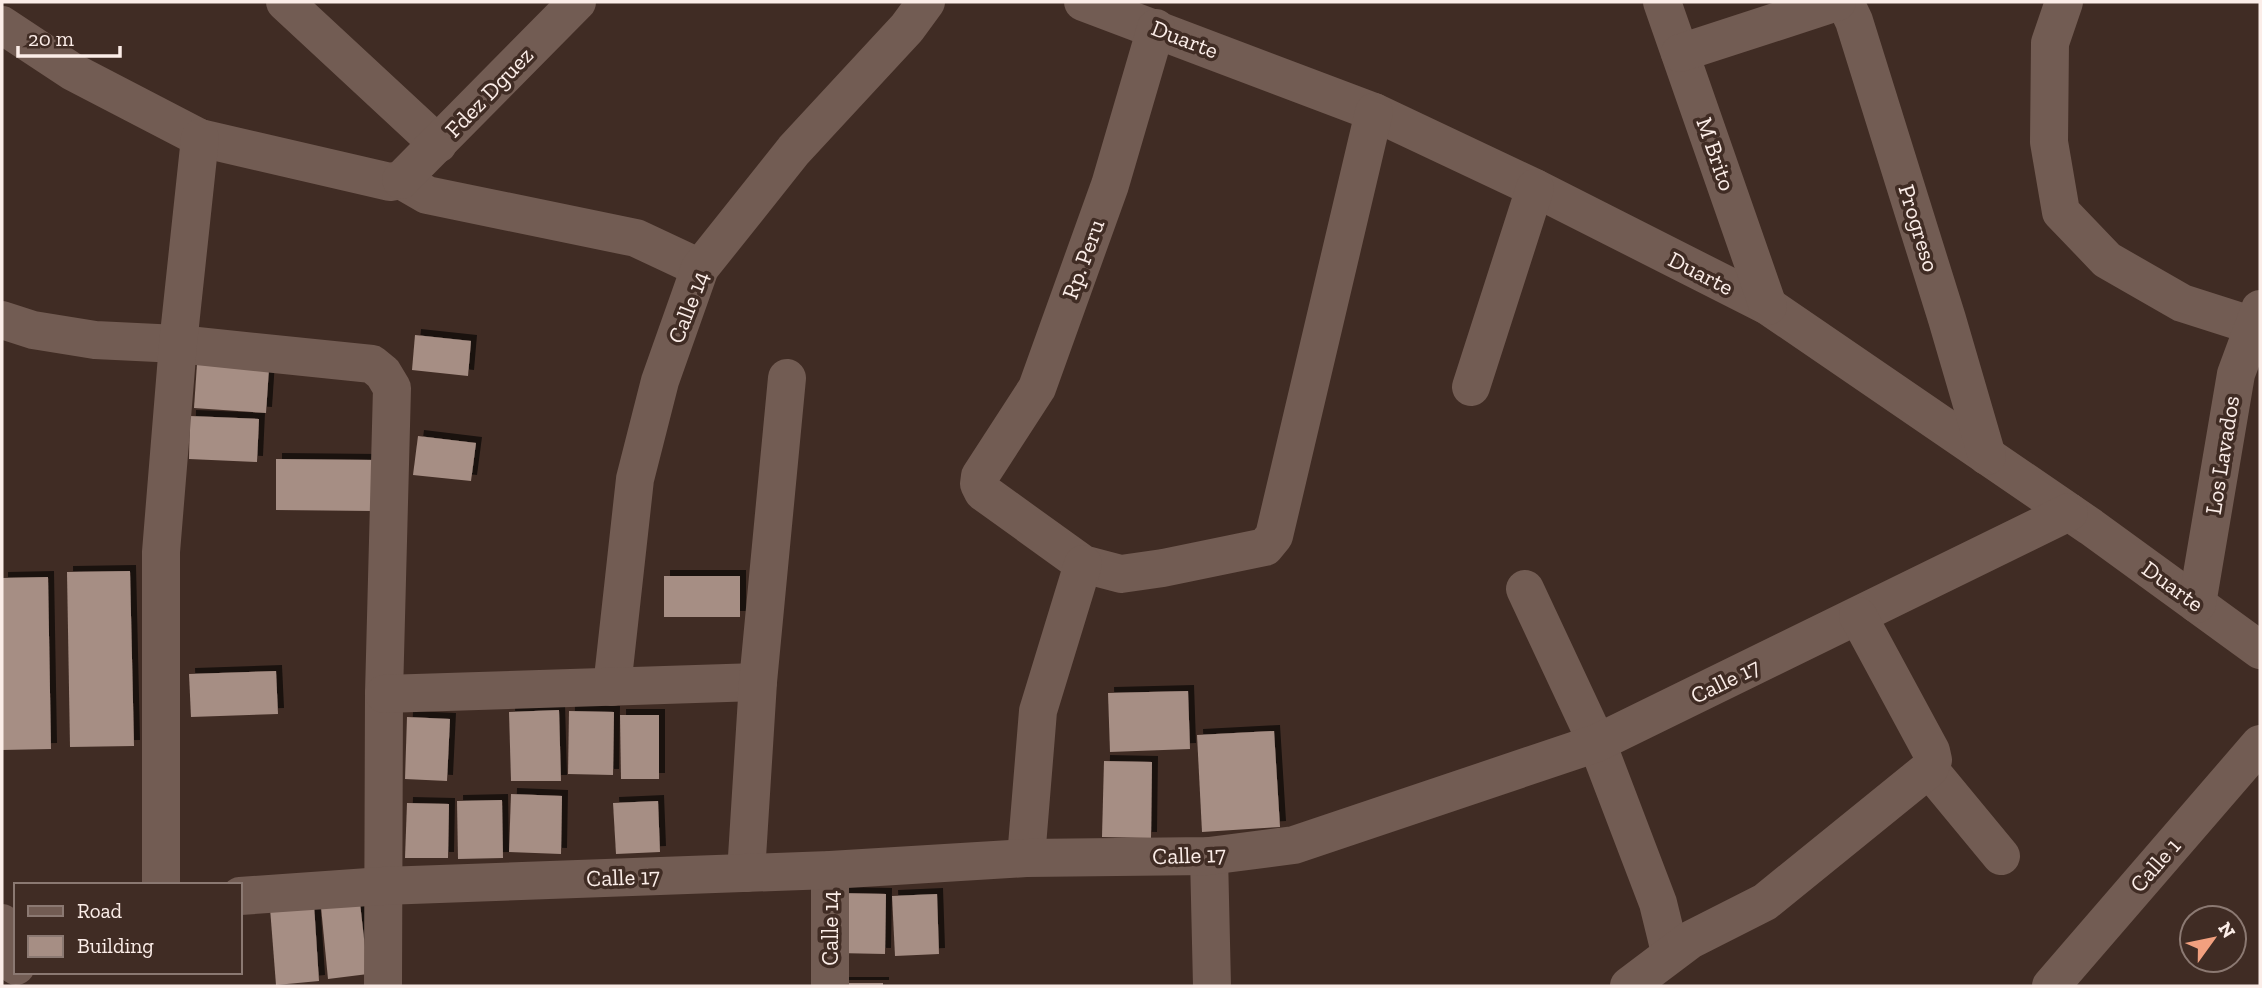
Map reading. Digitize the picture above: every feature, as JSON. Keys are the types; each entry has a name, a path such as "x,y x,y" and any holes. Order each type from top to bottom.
{"street":[{"path":"285,2 438,144"},
{"name":"Fdez Dguez","path":"401,180 577,2"},
{"name":"Calle 14","path":"612,687 635,479 660,381 700,268 794,150 907,28 926,2"},
{"name":"Duarte","path":"1083,2 1374,112 1535,188 1768,306 2069,512 2260,650"},
{"name":"M Brito","path":"1662,2 1768,306"},
{"path":"1680,53 1837,2"},
{"name":"Progreso","path":"1846,2 1947,319 1987,456"},
{"path":"2064,2 2050,43 2049,142 2061,212 2107,260 2182,303 2257,318"},
{"path":"2,25 73,72 200,138 390,183 401,180 427,195 636,238 700,268"},
{"name":"Rp. Peru","path":"1083,564 983,492 979,476 1037,388 1110,185 1156,28"},
{"path":"1026,858 1038,711 1083,564 1121,575 1265,547 1274,536 1374,112"},
{"path":"160,883 161,552 178,344 200,138"},
{"path":"1471,387 1535,188"},
{"name":"Los Lavados","path":"2197,604 2236,374 2257,318"},
{"path":"2,320 33,330 95,340 178,344 372,364 383,373 391,388 384,694 383,986"},
{"path":"746,873 758,682 787,378"},
{"name":"Calle 17","path":"242,895 383,886 830,870 1026,858 1209,856 1279,848 1309,841 1597,743 2069,512"},
{"path":"1525,589 1597,743 1658,903 1671,952"},
{"path":"1629,986 1690,940 1765,902 1928,769 1933,760 1931,751 1858,616"},
{"path":"384,694 758,682"},
{"name":"Calle 1","path":"2051,986 2260,744"},
{"path":"1928,769 2001,856"},
{"path":"1209,856 1212,986"},
{"name":"Calle 14","path":"830,870 830,986"},
{"path":"2,923 2,933 14,961"}],"building":[{"path":"415,335 471,341 468,376 412,370"},
{"path":"197,364 269,368 266,413 194,408"},
{"path":"190,416 259,419 257,462 189,459"},
{"path":"418,436 476,443 471,481 413,475"},
{"path":"276,459 374,460 373,511 276,510"},
{"path":"130,571 134,746 70,747 67,572"},
{"path":"664,576 740,576 740,617 664,617"},
{"path":"48,577 51,749 2,750 2,578"},
{"path":"276,671 278,714 191,717 189,674"},
{"path":"1188,691 1190,749 1110,752 1108,693"},
{"path":"559,710 561,781 511,781 509,712"},
{"path":"569,711 614,712 613,775 568,774"},
{"path":"620,715 659,715 659,779 621,779"},
{"path":"407,717 450,719 447,781 405,779"},
{"path":"1274,731 1280,827 1202,832 1197,735"},
{"path":"1104,761 1152,762 1151,838 1102,837"},
{"path":"511,794 562,796 561,854 509,852"},
{"path":"502,800 503,858 458,859 457,801"},
{"path":"658,801 660,852 616,854 613,803"},
{"path":"407,803 449,804 448,858 405,858"},
{"path":"838,893 886,894 885,954 837,953"},
{"path":"937,894 939,954 895,956 892,896"},
{"path":"360,903 368,974 328,979 321,907"},
{"path":"314,905 319,981 276,985 270,908"},
{"path":"842,983 883,983 883,986 842,986"}]}
